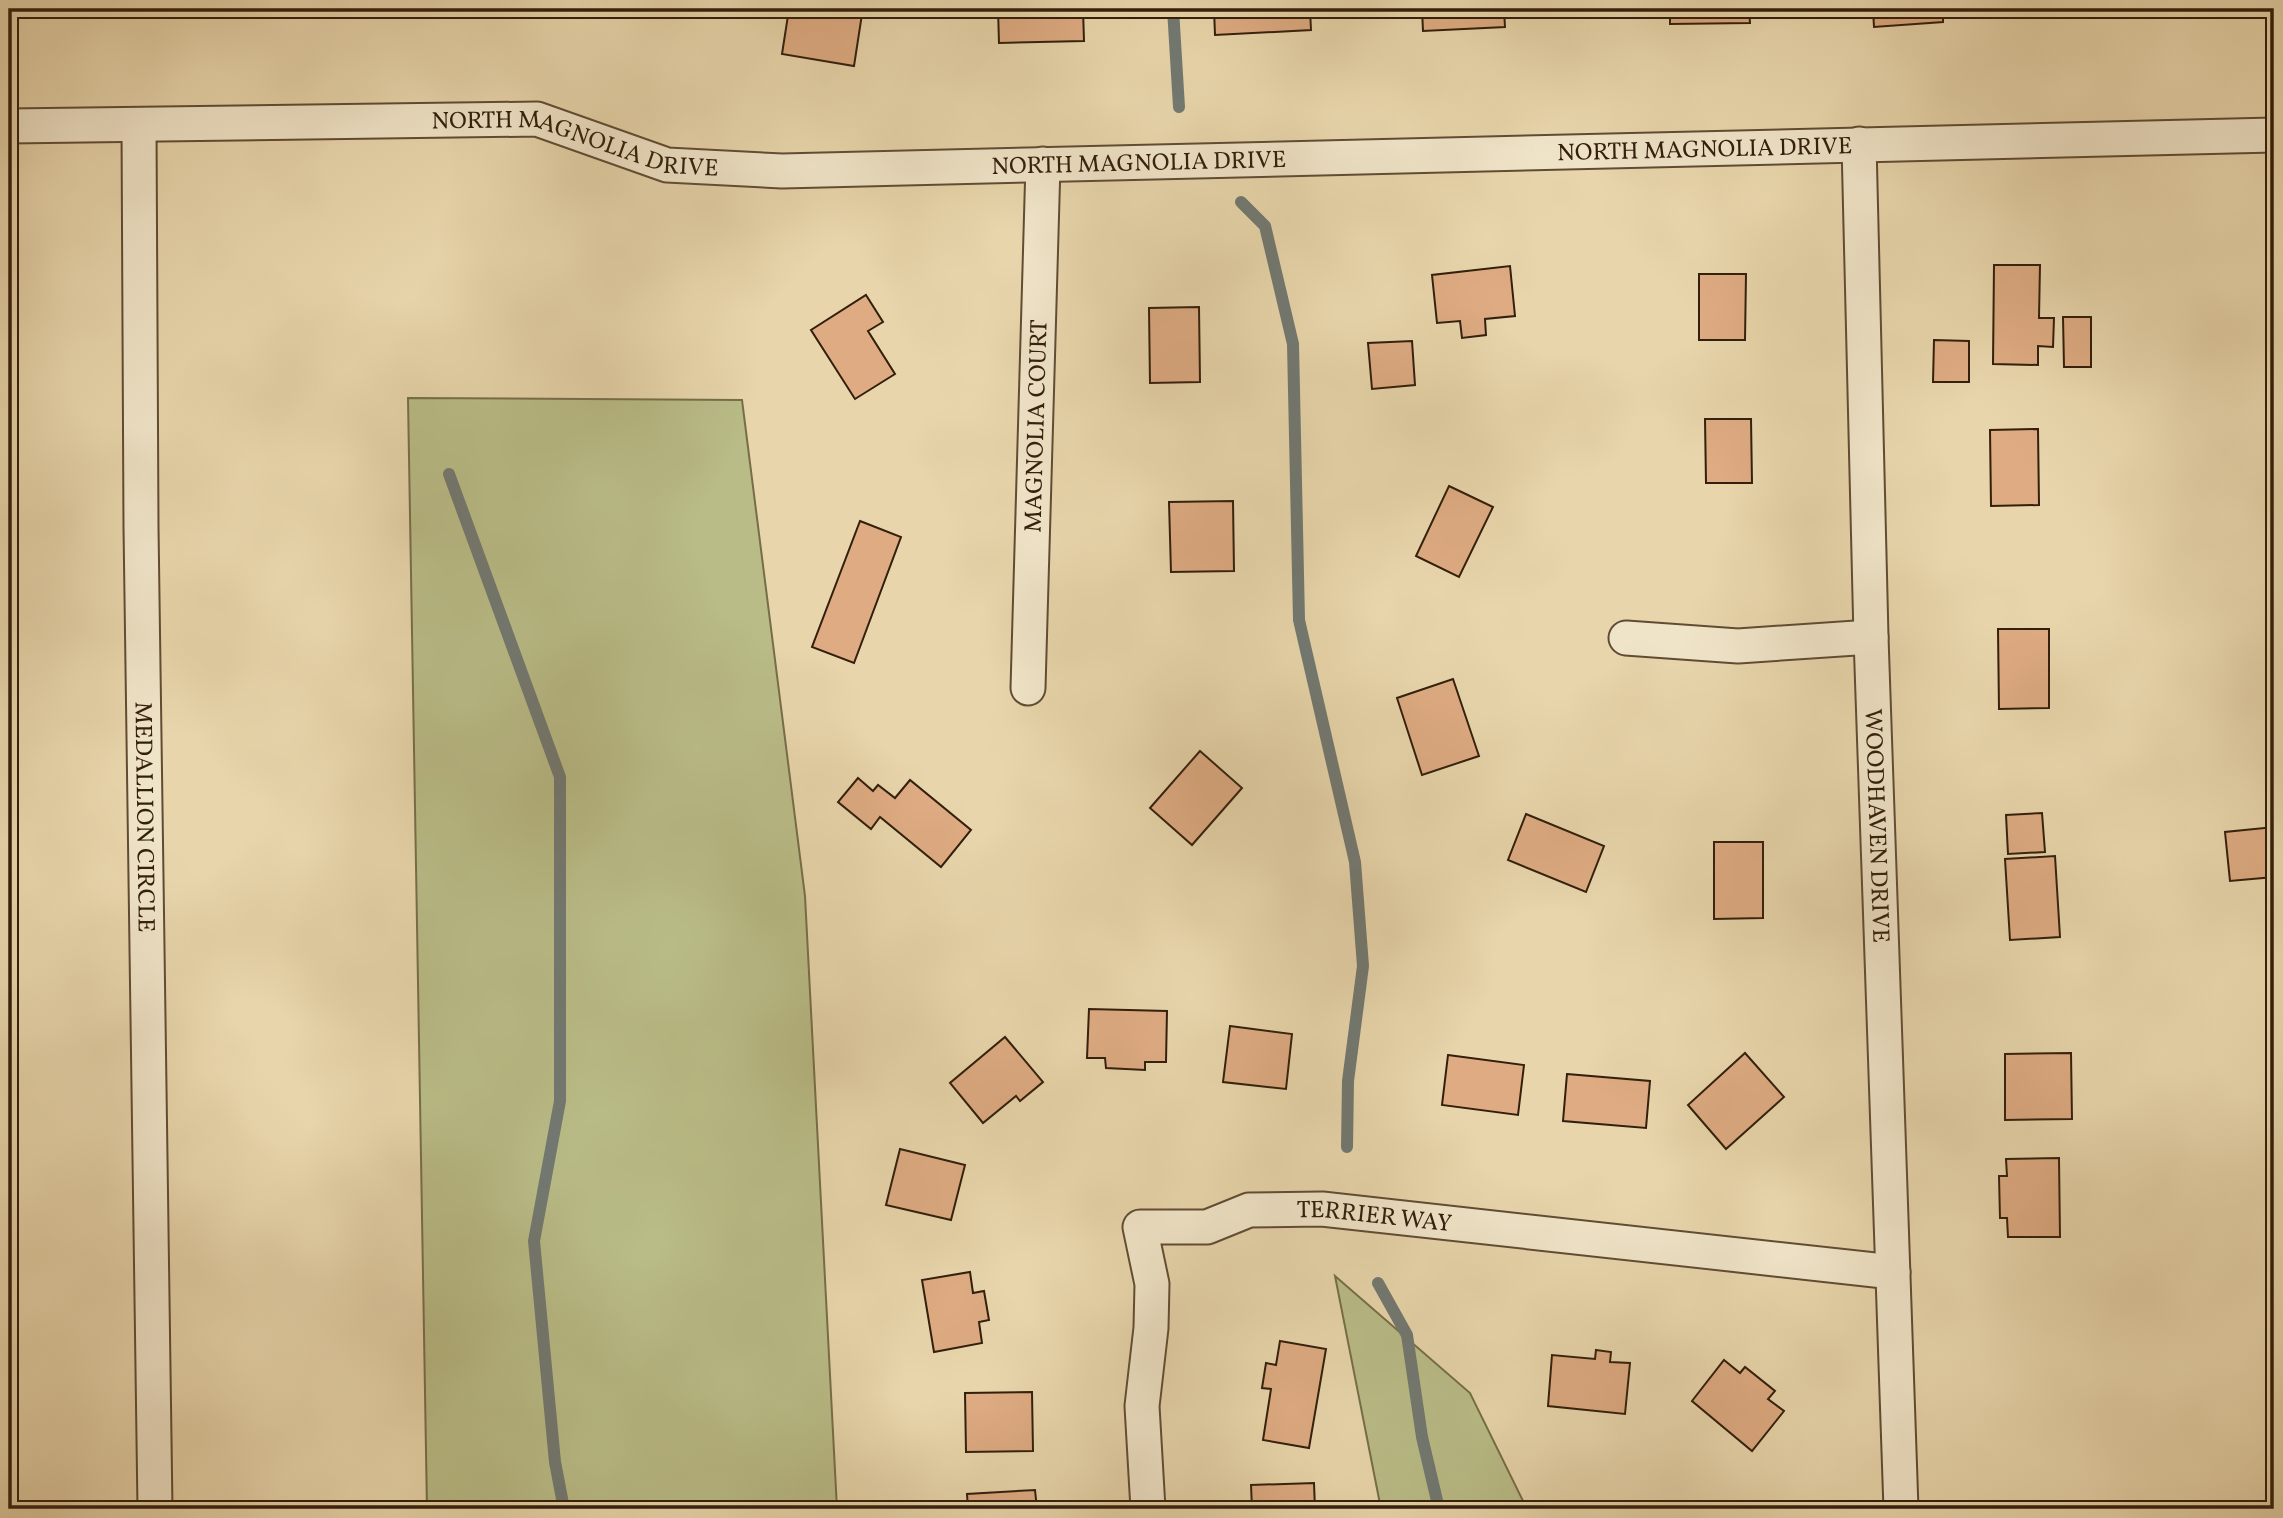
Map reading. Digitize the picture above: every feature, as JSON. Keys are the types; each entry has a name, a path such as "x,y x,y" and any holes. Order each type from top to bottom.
{"street":[{"name":"NORTH MAGNOLIA DRIVE","path":"9,126 537,119 667,165 782,171 2274,135"},
{"name":"MEDALLION CIRCLE","path":"139,126 141,514 155,1509"},
{"name":"WOODHAVEN DRIVE","path":"1859,144 1871,637 1901,1509"},
{"name":"MAGNOLIA COURT","path":"1028,688 1043,164"},
{"path":"1626,638 1738,646 1871,637"},
{"name":"TERRIER WAY","path":"1148,1509 1142,1406 1151,1328 1152,1284 1140,1227 1207,1227 1249,1210 1322,1209 1894,1272"}],"green space":[{"path":"408,398 742,400 805,896 837,1509 427,1509"},
{"path":"1335,1276 1470,1393 1527,1509 1381,1509"}],"building":[{"path":"789,9 833,9 862,14 854,66 782,54"},
{"path":"998,9 1083,9 1084,41 999,43"},
{"path":"1214,9 1310,9 1311,30 1215,35"},
{"path":"1422,9 1504,9 1505,27 1423,31"},
{"path":"1670,9 1749,9 1750,23 1670,24"},
{"path":"1873,9 1943,9 1943,22 1874,27"},
{"path":"2050,9 2134,9 2134,12 2050,16"},
{"path":"1994,265 2040,265 2039,318 2054,318 2053,347 2038,346 2038,365 1993,364"},
{"path":"1510,266 1515,316 1485,319 1486,335 1462,338 1460,321 1437,323 1432,275"},
{"path":"1699,274 1746,274 1745,340 1699,340"},
{"path":"866,295 883,322 868,331 895,374 855,399 811,330"},
{"path":"1199,307 1200,382 1150,383 1149,308"},
{"path":"2063,317 2091,317 2091,367 2064,367"},
{"path":"1934,340 1969,341 1969,382 1933,382"},
{"path":"1412,341 1415,385 1372,389 1368,343"},
{"path":"1705,419 1751,419 1752,483 1706,483"},
{"path":"2038,429 2039,505 1991,506 1990,430"},
{"path":"1449,486 1493,507 1459,577 1416,556"},
{"path":"1233,501 1234,571 1171,572 1169,502"},
{"path":"860,521 901,537 854,663 812,647"},
{"path":"1998,629 2049,629 2049,708 1999,709"},
{"path":"1453,679 1479,756 1422,775 1397,698"},
{"path":"1200,751 1242,788 1192,845 1150,808"},
{"path":"858,778 873,791 878,785 895,798 910,780 971,830 941,867 880,817 871,829 838,802"},
{"path":"2042,813 2045,852 2008,854 2006,815"},
{"path":"1526,814 1604,846 1586,892 1508,860"},
{"path":"2274,827 2274,877 2230,881 2225,832"},
{"path":"1714,842 1763,842 1763,918 1714,919"},
{"path":"2055,856 2060,937 2010,940 2005,859"},
{"path":"1089,1009 1167,1011 1166,1062 1145,1062 1145,1070 1106,1068 1105,1058 1087,1058"},
{"path":"1230,1026 1292,1034 1286,1089 1223,1082"},
{"path":"1005,1037 1043,1082 1020,1101 1016,1096 983,1123 950,1083"},
{"path":"1745,1053 1784,1097 1726,1149 1688,1105"},
{"path":"2071,1053 2072,1119 2005,1120 2005,1054"},
{"path":"1448,1055 1524,1065 1518,1115 1442,1105"},
{"path":"1567,1074 1650,1081 1646,1128 1563,1121"},
{"path":"900,1149 965,1165 951,1220 886,1205"},
{"path":"2059,1158 2060,1237 2008,1237 2007,1218 2000,1218 1999,1176 2007,1176 2006,1159"},
{"path":"970,1272 973,1293 984,1291 989,1320 979,1322 982,1343 934,1352 922,1280"},
{"path":"1280,1341 1326,1349 1309,1448 1263,1440 1271,1389 1262,1388 1266,1363 1276,1365"},
{"path":"1596,1350 1611,1352 1610,1362 1630,1363 1625,1414 1548,1406 1552,1355 1595,1359"},
{"path":"1724,1360 1740,1373 1745,1367 1775,1391 1768,1399 1784,1411 1752,1451 1692,1401"},
{"path":"1032,1392 1033,1451 966,1452 965,1393"},
{"path":"1314,1483 1315,1509 1252,1509 1251,1485"},
{"path":"1035,1490 1037,1509 968,1509 967,1494"}],"waterway":[{"path":"1173,9 1179,107"},
{"path":"1241,202 1265,226 1293,344 1299,620 1355,862 1363,966 1348,1081 1347,1147"},
{"path":"449,474 560,777 560,1101 534,1241 555,1462 564,1509"},
{"path":"1378,1283 1407,1335 1422,1437 1439,1509"}]}
